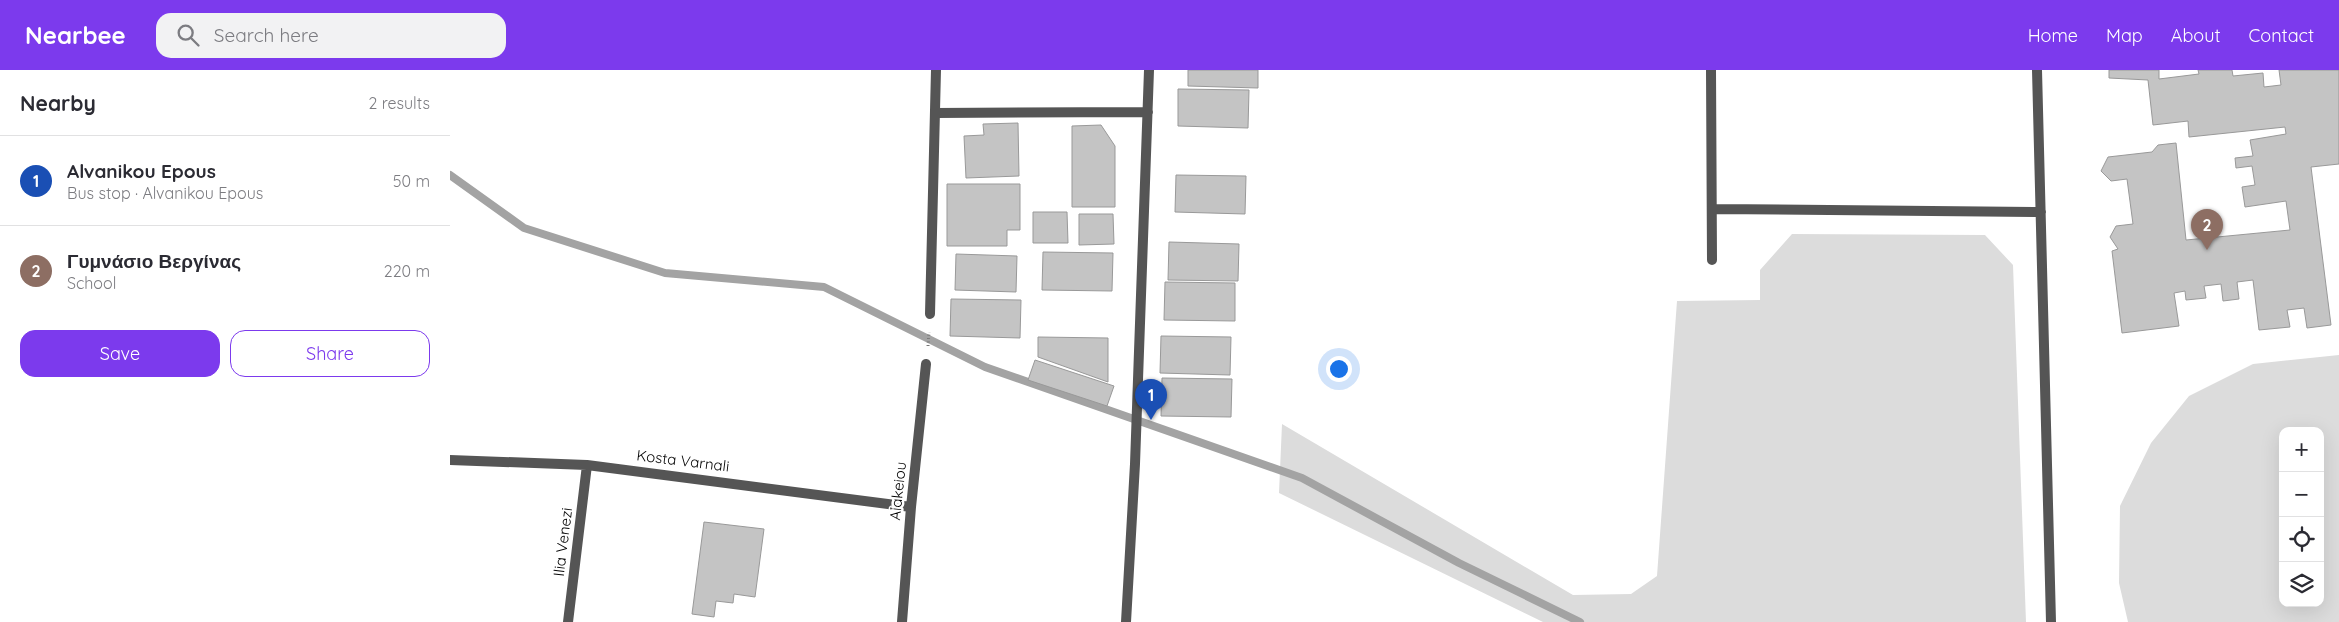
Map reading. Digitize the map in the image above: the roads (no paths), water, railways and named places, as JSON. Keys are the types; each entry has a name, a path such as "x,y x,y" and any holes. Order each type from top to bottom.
{"street":[{"path":"930,314 936,70"},
{"path":"1126,622 1135,464 1149,70"},
{"path":"1710,70 1712,260"},
{"path":"2037,70 2051,622"},
{"path":"935,113 1148,112"},
{"path":"1712,209 2041,212"},
{"name":"Aiakeiou","path":"902,622 911,507 926,364"},
{"name":"Kosta Varnali","path":"450,460 587,465 911,507"},
{"name":"Ilia Venezi","path":"568,622 587,465"}],"waterway":[{"path":"450,175 524,228 665,273 824,287 985,367 1302,478 1459,563 1580,622"}],"place":[{"name":"Γυμνάσιο Βεργίνας","path":"2207,250"},
{"name":"Alvanikou Epous","path":"1151,420"}]}
